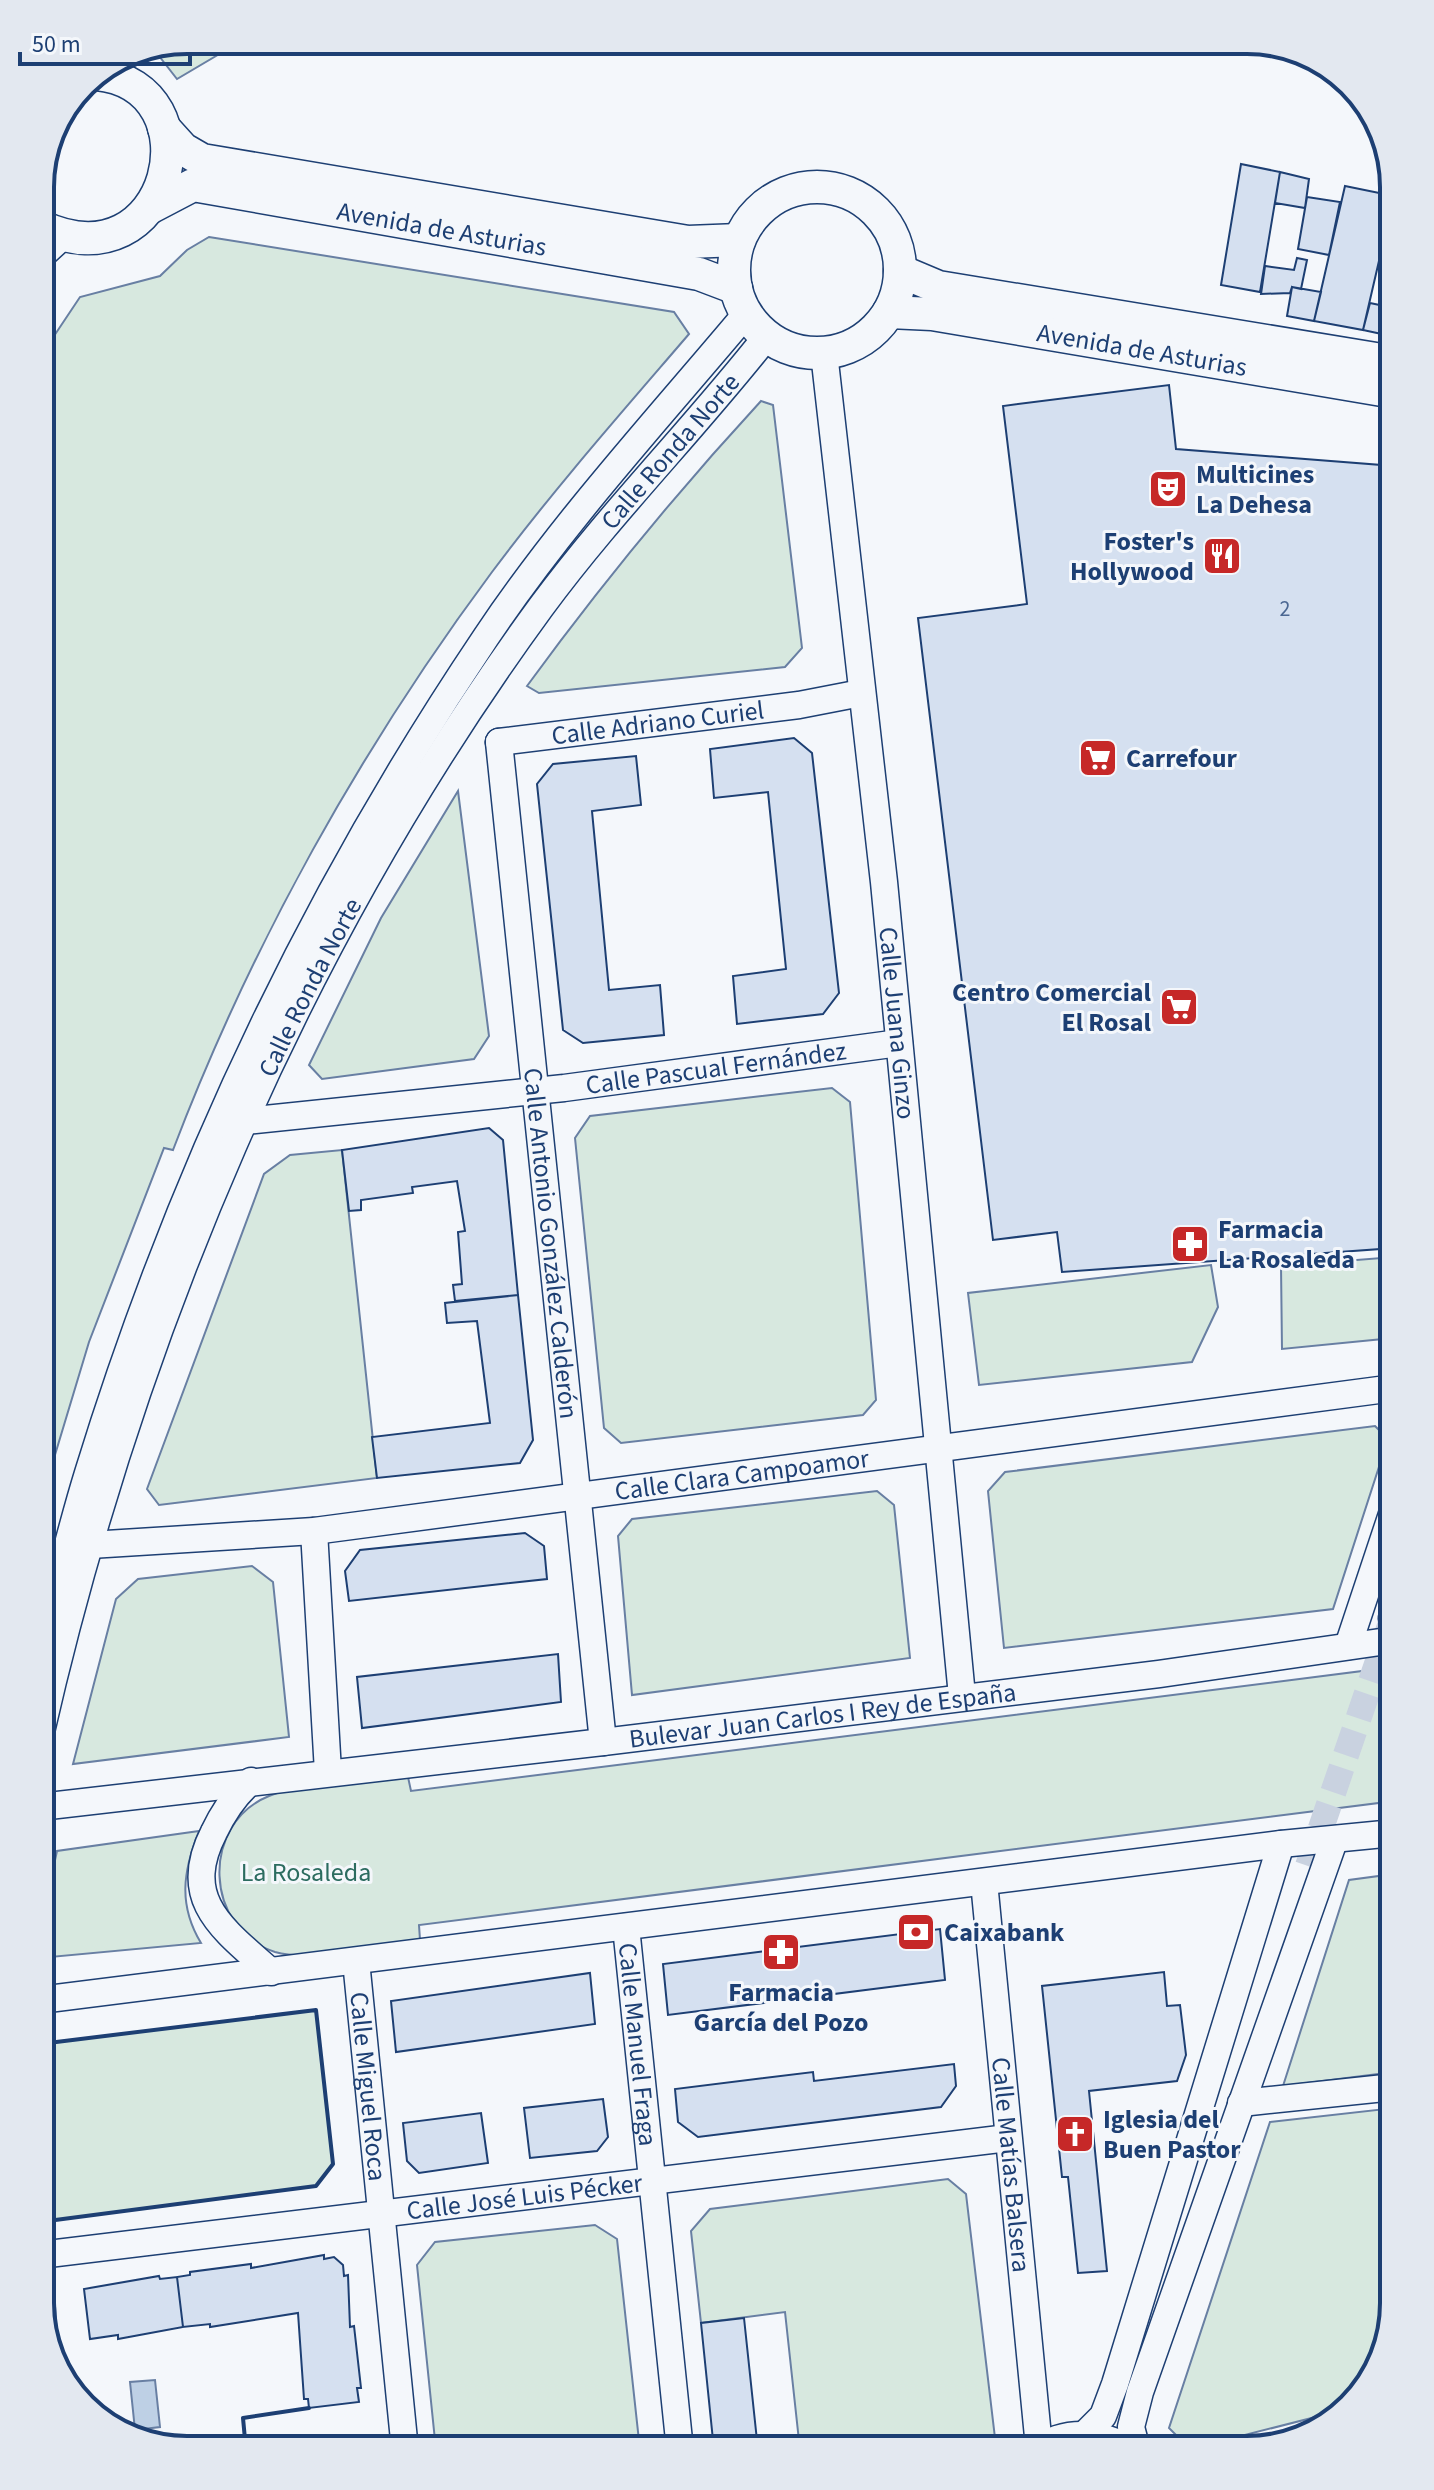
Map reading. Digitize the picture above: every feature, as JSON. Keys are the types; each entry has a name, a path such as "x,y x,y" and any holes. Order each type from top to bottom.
{"main road":[{"path":"110,78 132,86 152,104 164,128 169,148 168,169 151,207"},
{"name":"Avenida de Asturias","path":"164,128 183,149 202,160 688,242 739,240"},
{"name":"Avenida de Asturias","path":"54,240 82,239 121,231 151,207 193,185 690,273 749,312"},
{"path":"811,187 835,188 858,196 877,211 891,231 900,271 889,312 862,341 824,353 794,350 749,312 735,266 739,240 766,204 787,192 811,187"},
{"name":"Avenida de Asturias","path":"900,271 938,287 1380,360"},
{"name":"Avenida de Asturias","path":"889,312 945,316 1380,390"}],"street":[{"name":"Calle Ronda Norte","path":"54,1683 90,1545 165,1316 245,1121 285,1035 360,889 422,782 541,607 609,521 749,312"},
{"name":"Calle Ronda Norte","path":"54,1598 87,1474 143,1310 186,1198 310,929 405,764 494,625 586,501 749,312"},
{"name":"Calle Juana Ginzo","path":"824,353 899,1043 962,1696"},
{"name":"Calle Adriano Curiel","path":"499,742 799,705 861,693"},
{"path":"473,707 499,742"},
{"name":"Calle Antonio González Calderón","path":"499,742 538,1090 603,1742"},
{"name":"Calle Pascual Fernández","path":"245,1121 538,1090 899,1043"},
{"name":"Calle Clara Campoamor","path":"90,1545 314,1531 1380,1390"},
{"path":"314,1531 328,1772"},
{"path":"1348,1646 1380,1550"},
{"name":"Bulevar Juan Carlos I Rey de España","path":"54,1805 1159,1674 1348,1646 1380,1628"},
{"path":"251,1781 220,1819 204,1850 200,1886 210,1912 271,1972"},
{"path":"54,1998 1281,1844 1380,1835"},
{"path":"1132,2436 1131,2427 1140,2392 1184,2260 1334,1841"},
{"path":"1085,2434 1103,2416 1281,1844"},
{"path":"1156,2253 1300,1867 1184,2260"},
{"name":"Calle Matías Balsera","path":"984,1882 1036,2436"},
{"name":"Calle Manuel Fraga","path":"626,1927 679,2436"},
{"name":"Calle Miguel Roca","path":"356,1961 404,2436"},
{"path":"1241,2103 1380,2088"},
{"name":"Calle José Luis Pécker","path":"54,2253 1008,2138"},
{"path":"1072,2436 1095,2436"}],"green space":[{"path":"219,54 177,79 160,57"},
{"path":"209,237 674,312 689,334 564,481 492,572 398,708 313,850 237,998 173,1150 164,1148 89,1342 54,1458 54,336 80,297 160,276 187,250"},
{"path":"761,401 773,405 802,648 785,667 539,693 527,686 640,540"},
{"path":"458,791 489,1036 474,1059 322,1079 309,1065 381,918"},
{"path":"832,1088 850,1102 876,1400 863,1415 621,1443 604,1428 575,1138 590,1116"},
{"path":"342,1150 377,1478 159,1505 147,1489 264,1174 290,1155"},
{"path":"1380,1258 1380,1339 1282,1349 1281,1266"},
{"path":"1211,1265 1218,1307 1192,1362 979,1385 968,1293"},
{"path":"1375,1426 1380,1431 1380,1464 1333,1609 1004,1648 988,1491 1005,1472"},
{"path":"877,1491 894,1505 910,1658 632,1695 618,1536 632,1519"},
{"path":"252,1566 273,1582 289,1737 73,1764 116,1599 138,1579"},
{"name":"La Rosaleda","path":"1380,1669 1380,1803 419,1925 420,1940 347,1952 290,1955 275,1952 252,1940 234,1922 224,1900 220,1876 222,1852 231,1829 247,1810 283,1791 337,1783 408,1777 411,1791"},
{"path":"199,1831 189,1860 185,1888 189,1915 201,1943 54,1957 54,1865 57,1851"},
{"path":"1380,1876 1380,2074 1283,2086 1349,1880"},
{"path":"316,2010 333,2164 316,2186 54,2220 54,2042"},
{"path":"1380,2110 1380,2303 1375,2338 1353,2384 1328,2409 1314,2417 1241,2436 1177,2436 1169,2428 1270,2122"},
{"path":"948,2179 966,2194 995,2436 798,2436 785,2312 701,2323 691,2231 710,2209"},
{"path":"595,2225 617,2239 638,2436 435,2436 417,2265 435,2242"}],"water":[{"path":"155,2380 160,2427 144,2429 134,2425 130,2382"}],"building":[{"path":"1241,164 1280,172 1260,292 1221,285"},
{"path":"1280,172 1309,179 1305,208 1275,203"},
{"path":"1345,186 1380,193 1380,257 1363,330 1314,321"},
{"path":"1307,197 1340,202 1329,255 1298,249"},
{"path":"1297,258 1307,260 1301,289 1292,287 1290,293 1261,294 1265,266 1294,270"},
{"path":"1292,287 1321,292 1314,321 1287,316"},
{"path":"1370,303 1380,305 1380,334 1363,330"},
{"name":"Centro Comercial El Rosal","path":"1169,385 1176,449 1380,465 1380,1249 1062,1272 1057,1232 993,1240 918,618 1027,604 1003,406"},
{"path":"794,738 812,753 839,993 823,1014 737,1024 733,976 786,969 768,792 714,798 710,749"},
{"path":"636,756 641,805 592,811 609,990 660,985 664,1035 583,1043 563,1030 537,784 553,764"},
{"path":"489,1128 503,1140 518,1295 455,1301 453,1285 462,1284 458,1232 465,1231 457,1181 412,1187 413,1193 361,1200 361,1210 349,1211 342,1150"},
{"path":"518,1295 533,1440 520,1463 377,1478 372,1437 490,1423 477,1321 447,1323 445,1303"},
{"path":"525,1533 544,1546 547,1579 349,1601 345,1571 360,1550"},
{"path":"558,1654 561,1702 362,1728 357,1677"},
{"path":"940,1929 945,1980 668,2015 663,1964"},
{"name":"Iglesia del Buen Pastor","path":"1164,1972 1167,2006 1180,2005 1186,2055 1177,2081 1089,2091 1107,2271 1078,2273 1068,2177 1062,2177 1042,1986"},
{"path":"590,1973 595,2024 396,2052 391,2001"},
{"path":"954,2064 956,2086 941,2107 698,2137 678,2122 675,2089 813,2072 814,2081"},
{"path":"603,2099 608,2137 597,2151 530,2158 524,2108"},
{"path":"481,2113 488,2163 419,2173 407,2161 403,2123"},
{"path":"324,2255 324,2259 334,2257 343,2265 344,2276 348,2275 350,2327 354,2326 361,2388 357,2388 359,2402 309,2408 308,2399 304,2399 298,2313 210,2327 210,2324 183,2327 177,2277 190,2275 190,2272 251,2264 251,2268"},
{"path":"159,2276 160,2279 177,2277 183,2327 118,2339 118,2335 90,2339 84,2289"},
{"path":"744,2318 757,2436 713,2436 701,2323"}],"tunnel":[{"path":"1308,1866 1380,1655"}],"wall":[{"path":"54,2042 316,2010 333,2164 316,2186 54,2220"},
{"path":"245,2436 243,2418 309,2408"}],"place":[{"name":"Multicines La Dehesa","path":"1168,489"},
{"name":"Foster's Hollywood","path":"1222,556"},
{"name":"Carrefour","path":"1098,758"},
{"name":"Centro Comercial El Rosal","path":"1179,1007"},
{"name":"Farmacia La Rosaleda","path":"1190,1244"},
{"name":"Caixabank","path":"916,1932"},
{"name":"Farmacia García del Pozo","path":"781,1952"},
{"name":"Iglesia del Buen Pastor","path":"1075,2134"}]}
